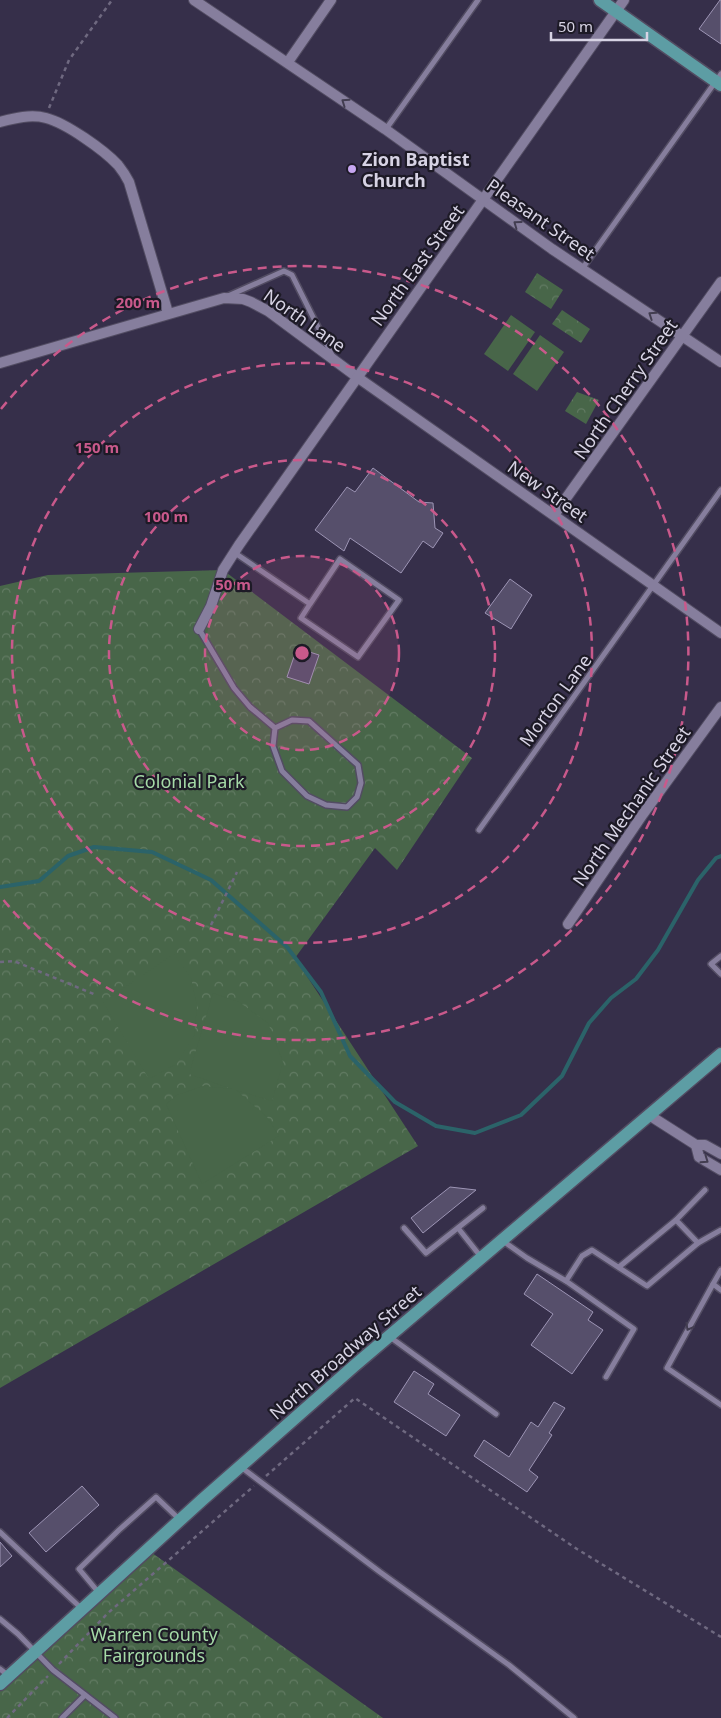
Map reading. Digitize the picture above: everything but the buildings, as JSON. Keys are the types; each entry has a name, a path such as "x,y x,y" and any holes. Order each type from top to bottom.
{"main road":[{"path":"600,0 719,80"},
{"name":"North Broadway Street","path":"3,1676 36,1652 180,1520 389,1336 721,1054"}],"street":[{"name":"Pleasant Street","path":"194,0 288,62 582,269 721,362"},
{"path":"288,62 331,0"},
{"name":"North East Street","path":"357,377 624,0"},
{"path":"0,122 26,116 46,117 64,125 104,152 124,173 135,200 168,313"},
{"name":"North Cherry Street","path":"554,515 721,282"},
{"name":"North Lane","path":"0,363 224,298 242,299 268,311 357,377"},
{"path":"199,629 211,606 223,570 234,552 357,377"},
{"name":"New Street","path":"357,377 721,633"},
{"name":"North Mechanic Street","path":"568,924 644,814 721,708"},
{"path":"649,1116 696,1145 705,1144 721,1154"},
{"path":"696,1145 699,1157 721,1170"}],"lane":[{"path":"385,130 478,0"},
{"path":"582,269 719,80"},
{"path":"224,298 284,271 292,275 336,362"},
{"name":"Morton Lane","path":"479,830 721,490"},
{"path":"234,552 310,604"},
{"path":"340,559 399,600 358,657 301,618 310,604 340,559"},
{"path":"199,629 234,688 250,708 275,728"},
{"path":"292,720 309,721 358,765 361,783 357,797 347,807 326,805 307,796 282,770 272,746 275,728 292,720"},
{"path":"721,956 712,964 721,974"},
{"path":"619,1268 676,1220 705,1190"},
{"path":"404,1228 426,1253 483,1208"},
{"path":"676,1220 698,1243"},
{"path":"458,1228 482,1258"},
{"path":"566,1281 582,1256 592,1250 647,1286 698,1243 721,1230"},
{"path":"502,1240 527,1258 566,1281 634,1329 606,1377"},
{"path":"721,1270 667,1368 721,1405"},
{"path":"713,1284 721,1290"},
{"path":"389,1336 496,1414"},
{"path":"240,1467 380,1572 509,1665 574,1718"},
{"path":"99,1594 79,1569 119,1530 156,1497 180,1520"},
{"path":"0,1532 82,1610"},
{"path":"0,1619 53,1670 115,1718"},
{"path":"62,1718 85,1695"}],"path":[{"path":"46,117 69,60 112,0"},
{"path":"211,925 237,872"},
{"path":"0,962 14,961 96,995"}],"green space":[{"path":"537,273 563,290 551,309 525,292"},
{"path":"562,310 590,329 581,343 552,324"},
{"path":"511,315 535,332 508,371 484,354"},
{"path":"540,335 564,352 537,391 513,374"},
{"path":"577,392 599,400 586,424 565,411"},
{"name":"Colonial Park","path":"223,570 472,758 397,870 375,848 295,958 418,1146 0,1388 0,586 48,575"},
{"path":"174,954 191,978 197,1006 194,1036 176,1064 149,1079 103,1002"},
{"path":"213,993 239,1002 268,1023 283,1062 272,1101 236,1090 267,1117 279,1136 202,1184 166,1104 177,1095 203,1086 232,1089 189,1074"},
{"name":"Warren County Fairgrounds","path":"148,1550 383,1718 0,1718 0,1684"}],"waterway":[{"path":"0,887 39,881 68,856 94,847 152,852 211,880 287,947 321,992 350,1056 395,1102 436,1126 475,1133 521,1115 562,1076 589,1023 611,998 636,979 658,950 698,880 716,858 721,856"}],"place":[{"name":"Zion Baptist Church","path":"352,169"}]}
